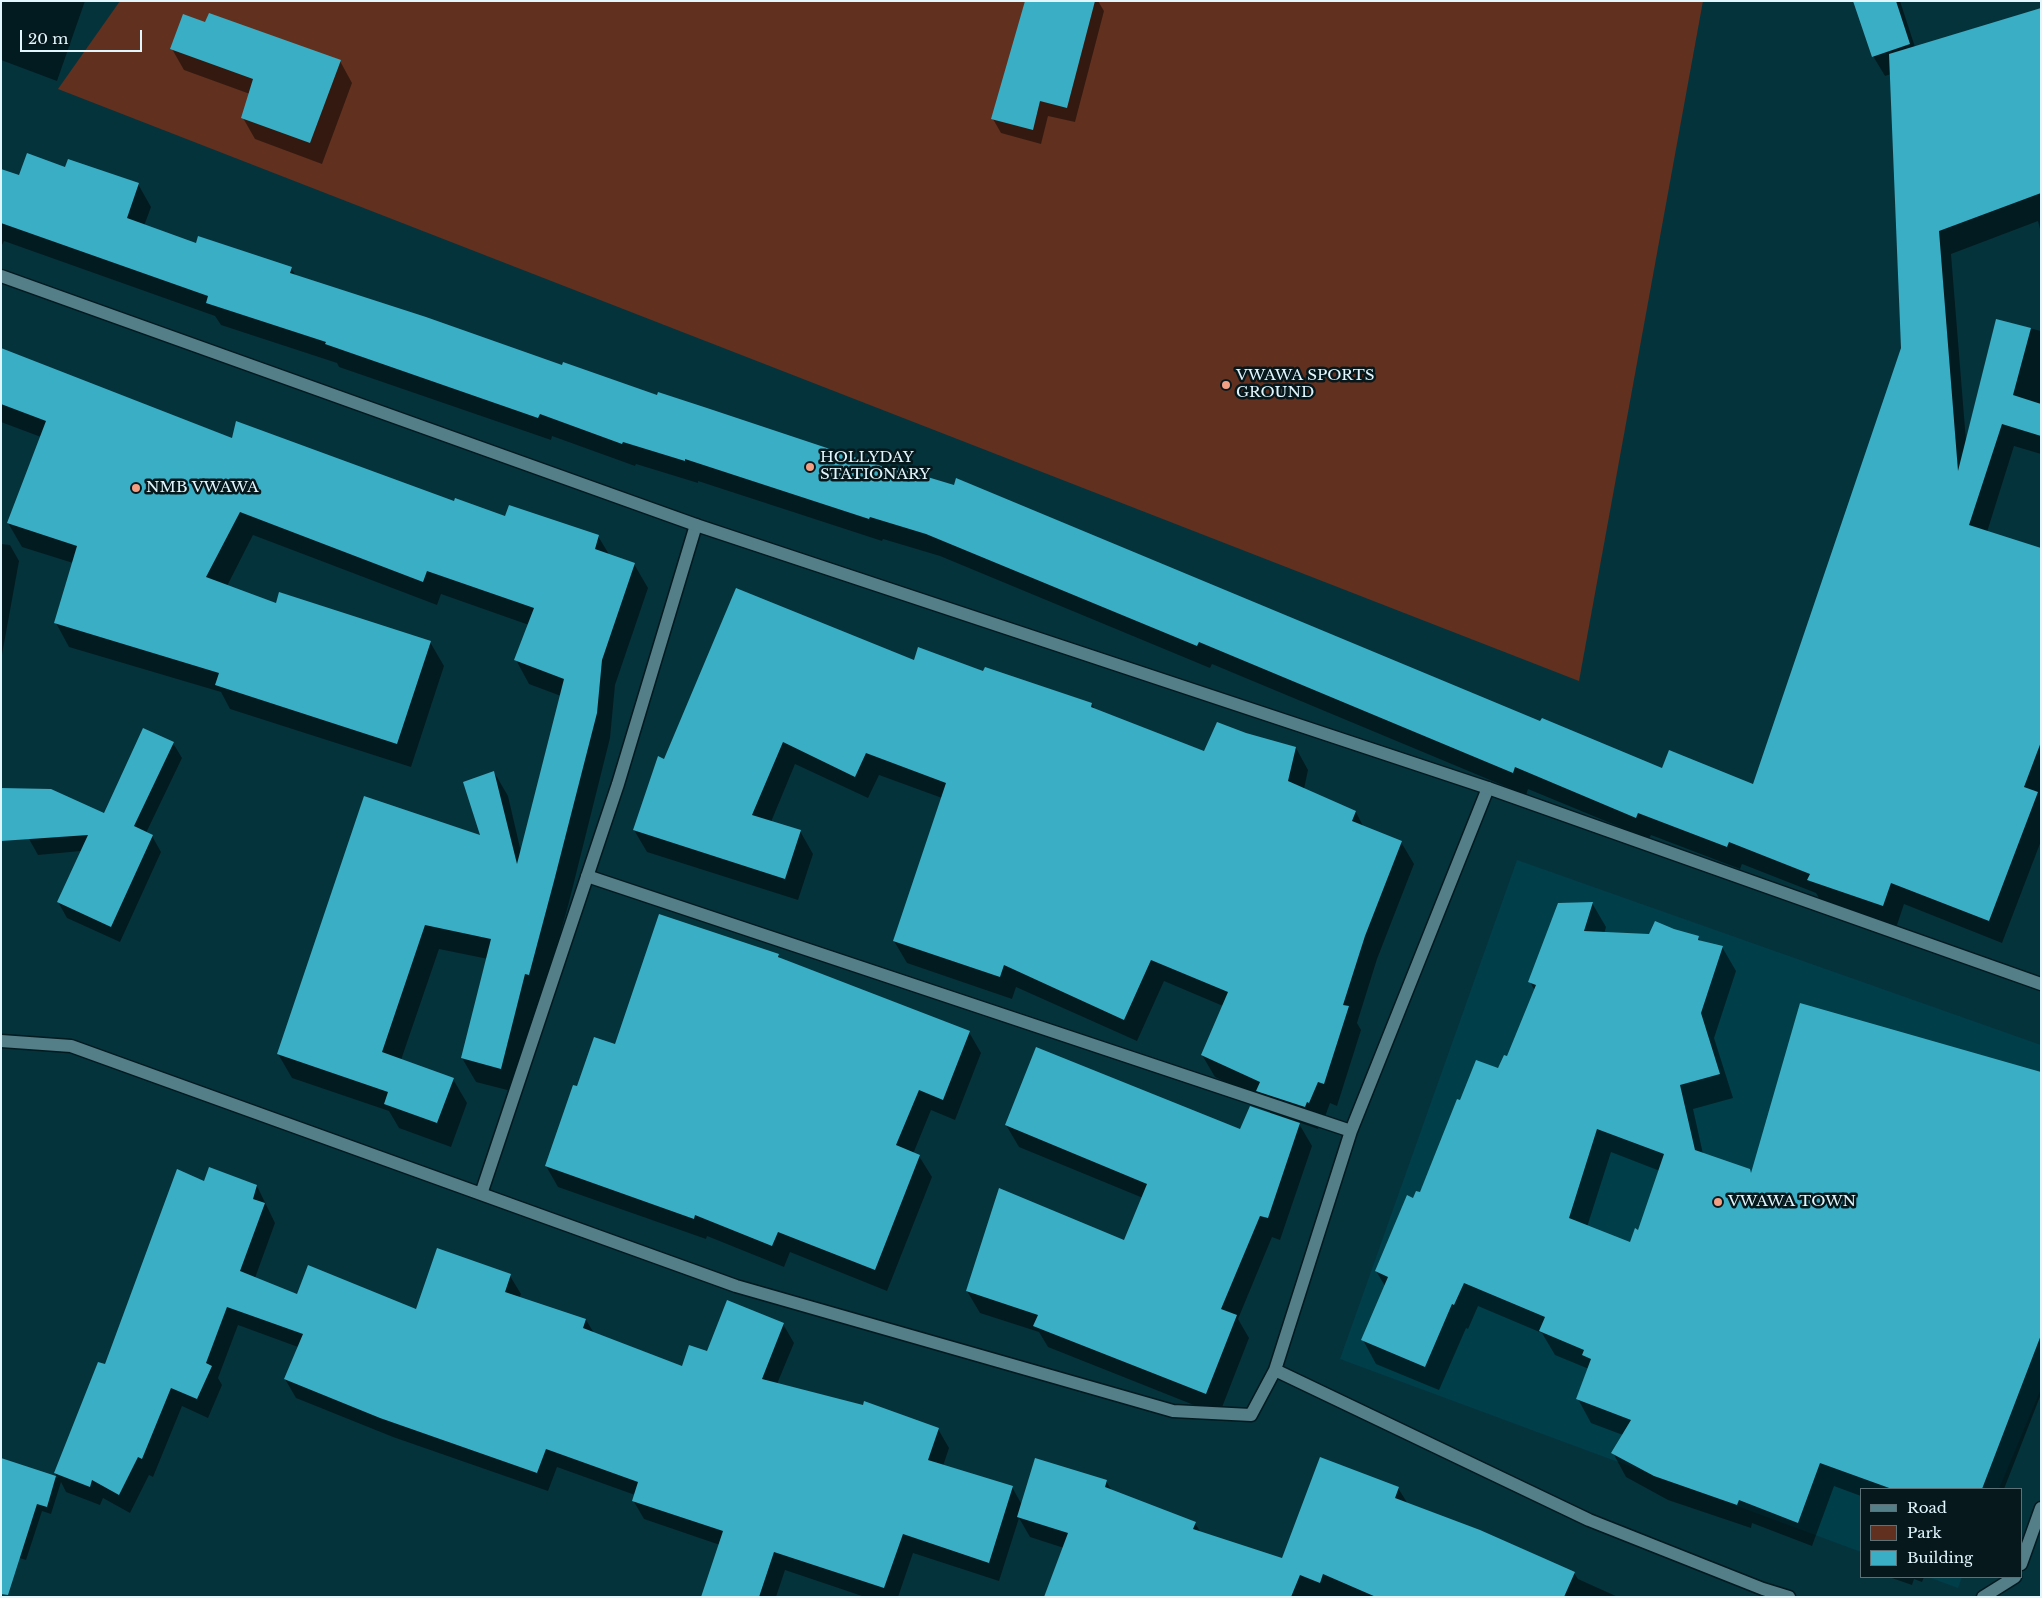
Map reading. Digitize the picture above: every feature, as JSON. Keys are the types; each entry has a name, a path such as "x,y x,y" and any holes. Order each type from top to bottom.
{"street":[{"path":"1,276 696,525 1488,788 2041,984"},
{"path":"480,1194 618,784 696,525"},
{"path":"1,1041 72,1046 736,1286 1173,1411 1251,1415 1275,1370 1351,1131 1488,788"},
{"path":"587,876 1351,1131"},
{"path":"1275,1370 1589,1520 1763,1589 1790,1597"},
{"path":"2022,1561 2041,1508"},
{"path":"1982,1597 2013,1578"}],"shaded area":[{"name":"VWAWA TOWN","path":"1517,860 2041,1045 2041,1389 1999,1488 1860,1488 1860,1552 1340,1359"},
{"path":"1931,1578 1962,1578 1958,1588"}],"green space":[{"name":"VWAWA SPORTS GROUND","path":"120,1 1703,1 1579,681 58,89"}],"building":[{"path":"1025,1 1095,1 1067,108 1040,101 1033,130 991,119"},
{"path":"1853,1 1896,1 1910,44 1872,57"},
{"path":"2041,8 2041,193 1939,231 1958,471 1996,319 2031,328 2013,395 2041,404 2041,436 2002,424 1969,525 2041,548 2041,742 2024,787 2038,792 1989,921 1891,883 1883,906 1807,880 1810,874 1729,842 1727,847 1638,813 1636,818 1515,767 1513,773 1199,642 1197,646 926,534 870,517 869,519 685,459 685,461 623,442 622,444 540,414 538,418 325,344 326,342 206,303 208,296 1,223 1,169 19,175 27,153 65,167 68,159 139,183 127,218 196,243 198,236 292,267 290,273 426,317 562,365 563,362 657,395 658,392 890,469 891,466 954,485 956,478 1540,721 1542,718 1662,768 1669,750 1753,784 1901,348 1889,54"},
{"path":"209,13 341,60 310,143 241,118 253,79 170,49 183,14 205,22"},
{"path":"1,348 232,438 236,421 454,501 455,498 505,516 509,505 599,535 595,549 635,563 602,660 597,713 529,975 525,974 501,1069 461,1058 491,939 425,925 382,1052 454,1078 437,1123 384,1104 388,1092 277,1054 364,796 480,835 463,782 494,771 517,864 564,679 514,660 534,608 427,571 423,582 240,512 206,577 276,603 279,592 431,641 397,744 215,685 219,673 54,623 77,546 7,523 46,421 1,404"},
{"path":"736,588 914,660 918,647 983,671 985,667 1092,703 1091,707 1204,751 1217,722 1246,733 1296,747 1288,781 1356,811 1352,821 1402,841 1365,936 1343,1005 1349,1006 1324,1084 1318,1082 1309,1103 1307,1102 1305,1107 1256,1091 1260,1082 1201,1055 1228,992 1151,960 1124,1020 1004,965 1000,977 893,941 946,783 866,753 855,777 783,742 752,815 801,830 785,879 633,830 658,756 664,759"},
{"path":"143,728 174,742 134,826 153,835 111,927 57,902 88,835 1,841 1,788 51,789 104,813"},
{"name":"VWAWA TOWN","path":"1593,902 1584,931 1649,934 1655,921 1699,936 1698,940 1723,946 1701,1013 1720,1074 1680,1085 1695,1150 1750,1169 1751,1173 1800,1003 2041,1072 2041,1335 1982,1488 1889,1488 1820,1463 1798,1523 1739,1500 1737,1505 1654,1476 1611,1453 1631,1420 1576,1399 1591,1359 1582,1355 1584,1350 1539,1331 1545,1317 1464,1283 1454,1305 1452,1304 1425,1367 1361,1340 1388,1277 1375,1271 1407,1195 1413,1198 1416,1191 1420,1192 1457,1099 1460,1100 1476,1060 1498,1068 1504,1055 1507,1056 1536,985 1528,982 1558,903","holes":["1597,1129 1664,1154 1638,1230 1635,1228 1630,1242 1569,1218"]},
{"path":"659,914 779,954 778,957 970,1031 943,1100 919,1090 896,1145 920,1155 875,1270 778,1232 772,1246 695,1215 694,1219 545,1166 573,1085 577,1086 594,1037 615,1044"},
{"path":"1036,1047 1240,1129 1250,1106 1300,1123 1268,1218 1260,1216 1221,1309 1237,1315 1206,1394 1033,1326 1038,1315 966,1291 999,1188 1124,1240 1147,1184 1005,1125"},
{"path":"209,1167 257,1185 253,1199 265,1203 240,1271 297,1294 308,1265 416,1309 437,1248 511,1274 505,1292 586,1319 583,1328 682,1366 689,1345 707,1351 727,1300 784,1323 762,1379 863,1405 864,1401 939,1428 928,1460 1013,1486 989,1563 903,1534 884,1588 774,1552 759,1597 701,1597 723,1531 632,1501 638,1482 546,1449 537,1473 380,1418 284,1379 303,1334 227,1307 206,1363 212,1366 197,1399 171,1388 142,1459 138,1457 119,1495 92,1480 90,1487 54,1473 98,1362 105,1364 177,1169 204,1181"},
{"path":"1320,1457 1399,1487 1395,1498 1480,1530 1575,1572 1564,1597 1376,1597 1323,1574 1320,1583 1300,1575 1291,1597 1044,1597 1068,1533 1017,1517 1035,1458 1107,1480 1105,1487 1196,1522 1193,1529 1282,1558"},
{"path":"1,1458 56,1476 47,1507 37,1504 8,1595 1,1594"}],"place":[{"name":"VWAWA SPORTS GROUND","path":"1226,385"},
{"name":"HOLLYDAY STATIONARY","path":"810,467"},
{"name":"NMB VWAWA","path":"136,488"},
{"name":"VWAWA TOWN","path":"1718,1202"}]}
